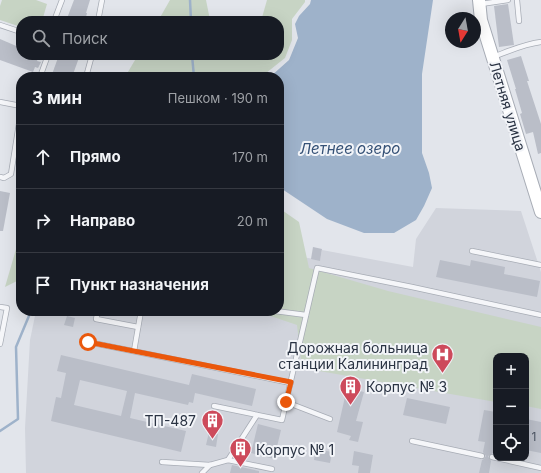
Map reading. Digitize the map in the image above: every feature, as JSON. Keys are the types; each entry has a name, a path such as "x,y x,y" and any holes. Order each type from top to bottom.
{"street":[{"name":"Летняя улица","path":"479,2 481,20 541,212"}],"lane":[{"path":"56,16 62,0"},
{"path":"99,16 102,0"},
{"path":"479,2 508,0"},
{"path":"516,0 519,21"},
{"path":"0,25 16,30"},
{"path":"493,57 514,48 541,42"},
{"path":"42,72 46,60"},
{"path":"87,72 91,60"},
{"path":"0,102 16,105"},
{"path":"0,177 4,178 11,174 16,142"},
{"path":"472,251 541,265"},
{"path":"214,406 282,420 317,268 541,315"},
{"path":"0,306 6,308 0,344"},
{"path":"284,312 306,315"},
{"path":"97,316 96,319 138,327"},
{"path":"134,351 140,316"},
{"path":"88,342 291,382"},
{"path":"286,402 330,419"},
{"path":"228,460 256,415"},
{"path":"412,441 482,456"},
{"path":"492,457 541,468"},
{"path":"162,462 210,465 228,460 272,470"},
{"path":"202,473 210,465"}],"shaded area":[{"path":"436,208 521,211 541,272 541,473 26,473 25,428 30,340 35,316 284,316 284,299 302,257 320,260 322,250 413,267 416,239"}],"green space":[{"path":"2,0 36,0 47,4 43,16 16,16 16,25 0,20 0,6"},
{"path":"170,0 206,0 209,16 161,16"},
{"path":"267,0 305,0 292,19 292,40 284,59 284,16 262,16"},
{"path":"135,60 282,60 267,72 128,72"},
{"path":"284,212 299,222 309,268 388,291 541,327 541,409 529,407 529,353 493,353 493,401 302,368 297,325 271,316 284,316"},
{"path":"16,249 16,282 5,287"}],"water":[{"name":"Летнее озеро","path":"311,0 433,0 422,74 422,153 429,173 432,188 416,220 394,233 364,233 327,219 284,190 284,72 276,72 289,60 298,38 295,24 299,16 310,4"}],"building":[{"path":"74,0 90,0 86,16 68,16"},
{"path":"508,4 514,45 499,47 494,6"},
{"path":"0,39 16,46 16,60 37,60 41,62 38,68 35,67 33,72 0,60"},
{"path":"521,56 529,81 527,81 541,124 541,153 538,154 533,132 526,134 520,114 522,113 516,89 507,60"},
{"path":"57,60 78,60 74,72 53,72"},
{"path":"0,191 10,193 3,231 0,231"},
{"path":"313,247 322,249 320,261 311,259"},
{"path":"440,260 470,266 471,260 505,267 504,274 540,281 537,297 436,277"},
{"path":"67,316 75,318 73,327 64,325"},
{"path":"61,355 189,385 192,374 256,389 252,406 195,393 193,403 189,402 188,405 135,393 130,418 186,431 181,452 51,421 56,397 61,398 66,373 57,371","holes":["80,380 127,391 121,416 74,405"]},
{"name":"Корпус № 3","path":"347,388 364,392 356,421 363,422 358,442 349,440 351,436 337,432"},
{"path":"407,398 450,407 446,424 403,415"},
{"path":"484,410 493,412 493,453 488,456 491,461 489,473 479,473 482,460 486,456 483,452 485,442 478,441"},
{"path":"529,420 541,422 541,453 529,451"},
{"path":"258,424 281,430 274,459 251,453"},
{"name":"ТП-487","path":"209,432 218,434 216,447 206,445"},
{"path":"316,449 332,452 330,463 314,460"},
{"path":"354,451 373,455 370,473 358,473 359,466 352,465"},
{"name":"Корпус № 1","path":"232,465 259,471 259,473 230,473"}],"waterway":[{"path":"190,0 191,16"},
{"path":"192,60 194,72"},
{"path":"0,431 18,419 16,347 29,316"}],"place":[{"name":"Дорожная больница станции Калининград","path":"443,374"},
{"name":"Корпус № 3","path":"351,406"},
{"name":"ТП-487","path":"212,440"},
{"name":"Корпус № 1","path":"241,468"}],"route":[{"path":"88,342 291,382 286,402"}]}
